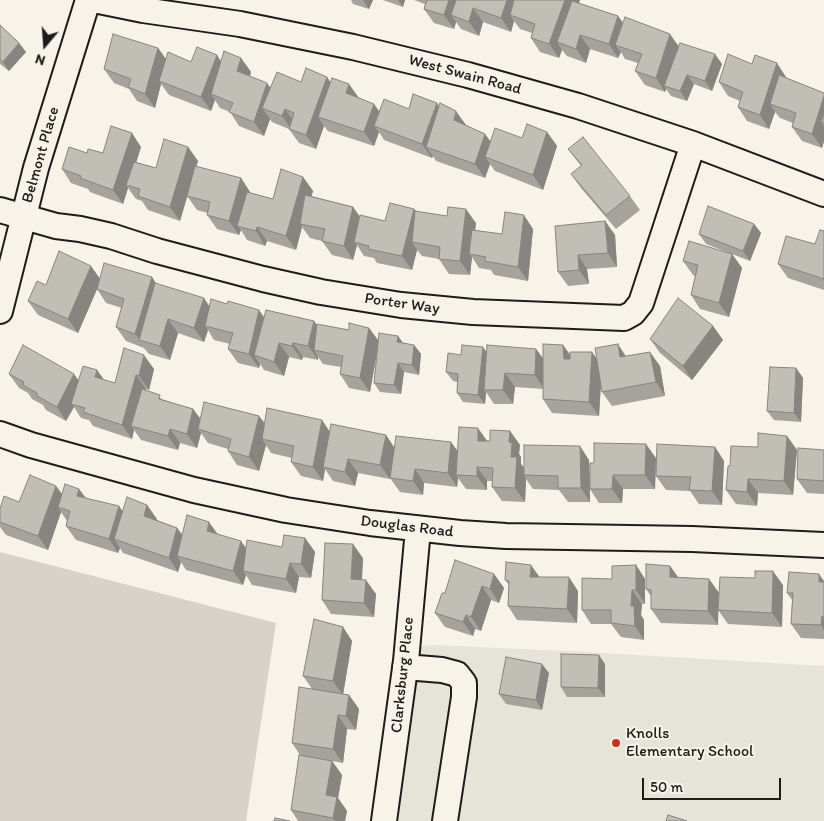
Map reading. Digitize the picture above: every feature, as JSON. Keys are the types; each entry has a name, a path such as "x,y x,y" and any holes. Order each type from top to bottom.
{"street":[{"name":"Belmont Place","path":"0,311 36,168 88,0"},
{"name":"West Swain Road","path":"94,0 143,10 240,24 430,65 578,106 693,144 824,194"},
{"name":"Porter Way","path":"0,210 56,226 111,236 263,280 330,293 401,305 473,312 624,318 633,313 640,303 693,144"},
{"name":"Douglas Road","path":"0,434 31,445 194,490 286,510 418,528 506,536 702,540 824,545"},
{"name":"Clarksburg Place","path":"384,821 405,667 418,528"},
{"path":"405,667 442,670 457,674 464,683 464,697 444,821"}],"shaded area":[{"path":"0,552 276,623 246,821 0,821"},
{"name":"Knolls Elementary School","path":"435,645 824,666 824,821 396,821 421,646"}],"building":[{"path":"427,0 449,0 444,15 424,9"},
{"path":"456,0 507,0 501,18 473,8 469,22 451,15"},
{"path":"514,0 565,0 549,44 531,38 535,24 510,15"},
{"path":"572,1 618,16 609,44 580,35 576,49 557,42"},
{"path":"625,17 670,34 656,78 635,71 642,54 615,45"},
{"path":"0,25 19,43 3,62 0,59"},
{"path":"113,34 158,48 145,94 128,87 131,79 104,69"},
{"path":"680,43 715,54 705,81 687,75 680,91 664,86"},
{"path":"197,47 217,55 201,97 159,81 168,52 191,62"},
{"path":"224,51 241,58 237,71 267,83 254,122 229,112 233,103 211,94"},
{"path":"728,54 752,64 755,55 777,63 760,115 738,107 743,92 719,82"},
{"path":"306,68 327,77 306,135 289,129 294,113 285,109 282,116 262,108 277,72 301,82"},
{"path":"779,75 824,93 812,134 792,127 796,113 770,104"},
{"path":"332,78 349,84 346,93 374,104 364,132 318,117"},
{"path":"413,94 437,103 422,144 374,126 384,99 409,109"},
{"path":"440,103 456,111 454,120 485,134 475,164 426,147"},
{"path":"527,124 547,132 533,175 485,157 495,128 522,138"},
{"path":"111,126 132,133 113,190 62,169 69,147 87,153 88,149 103,153"},
{"path":"583,137 630,196 606,215 571,174 582,165 568,149"},
{"path":"164,139 188,147 170,207 138,196 140,189 126,185 134,162 156,168"},
{"path":"195,166 241,178 229,221 207,215 210,202 187,196"},
{"path":"281,169 303,177 286,236 257,227 256,231 237,226 247,192 273,199"},
{"path":"305,195 353,207 344,246 322,241 325,229 300,224"},
{"path":"390,203 414,209 402,256 368,249 369,246 354,242 360,215 385,221"},
{"path":"708,206 754,224 743,251 699,234"},
{"path":"448,207 466,209 460,261 439,259 440,247 412,242 415,211 447,216"},
{"path":"505,212 524,215 518,267 484,261 486,257 469,254 472,230 502,234"},
{"path":"605,221 608,253 578,255 579,270 558,272 555,226"},
{"path":"820,230 824,231 824,279 778,264 786,236 815,244"},
{"path":"689,241 732,254 719,303 691,295 698,265 683,261"},
{"path":"59,251 91,266 68,319 28,301 37,281 46,285"},
{"path":"104,263 152,277 135,334 116,327 124,299 97,289"},
{"path":"155,283 204,298 194,328 168,319 160,346 139,340"},
{"path":"678,298 713,326 683,366 650,339"},
{"path":"211,299 227,304 228,301 259,310 249,354 228,349 233,333 205,326"},
{"path":"266,310 314,321 308,346 293,343 292,346 279,343 274,362 254,355"},
{"path":"349,323 369,328 360,378 340,374 343,356 314,350 317,324 349,330"},
{"path":"379,333 398,336 397,342 414,345 412,365 398,363 394,385 374,383"},
{"path":"543,344 563,345 564,359 570,359 570,352 592,352 589,402 543,399"},
{"path":"618,344 620,357 650,352 656,382 602,392 595,348"},
{"path":"23,345 74,374 57,407 37,396 37,393 23,385 24,382 9,374"},
{"path":"462,345 483,347 478,395 457,393 458,374 446,372 448,353 461,355"},
{"path":"487,345 536,349 535,375 505,373 503,390 484,390"},
{"path":"124,348 144,355 139,376 136,375 122,425 83,412 85,408 71,404 83,366 97,370 95,377 115,383"},
{"path":"770,367 796,368 794,413 767,411"},
{"path":"142,389 160,395 159,399 193,409 187,434 170,429 168,436 131,426"},
{"path":"204,402 259,416 249,457 228,451 231,439 198,429"},
{"path":"267,408 322,420 313,467 291,462 294,446 262,439"},
{"path":"331,424 386,435 380,465 348,459 345,472 323,467"},
{"path":"459,427 478,428 478,441 490,441 490,430 510,431 509,442 512,443 511,457 517,457 515,488 492,487 493,468 477,467 477,476 456,475"},
{"path":"758,433 787,436 784,481 748,479 747,492 726,490 731,446 758,447"},
{"path":"396,436 451,442 448,473 415,469 413,481 390,478"},
{"path":"594,443 646,444 645,475 613,475 612,489 590,489 590,463 594,463"},
{"path":"657,444 715,447 712,491 689,490 691,477 656,476"},
{"path":"524,445 580,446 581,488 558,488 558,476 524,475"},
{"path":"798,448 824,450 824,481 797,479"},
{"path":"30,475 56,486 38,536 0,522 0,509 4,496 19,502"},
{"path":"65,484 79,489 77,496 119,506 109,539 66,526 70,511 58,507"},
{"path":"127,497 147,505 144,516 177,528 169,558 114,539"},
{"path":"187,515 209,522 207,531 241,541 233,571 177,556"},
{"path":"284,535 305,538 301,564 290,563 286,579 243,571 247,540 282,547"},
{"path":"325,543 353,544 351,579 366,580 364,603 322,600"},
{"path":"455,560 494,574 490,589 482,586 471,617 466,615 463,622 435,613 442,593 445,593"},
{"path":"506,562 531,565 530,577 569,577 567,609 508,606 509,581 505,580"},
{"path":"646,564 670,566 670,577 709,579 708,611 651,609 651,590 646,589"},
{"path":"636,565 636,590 632,590 631,606 634,606 635,626 611,623 611,610 582,610 582,578 612,579 612,566"},
{"path":"755,571 773,571 772,613 718,610 720,577 755,578"},
{"path":"789,572 819,574 819,582 824,582 824,617 822,616 821,625 791,624 793,593 787,593"},
{"path":"314,619 343,627 333,681 303,676"},
{"path":"561,654 599,655 598,688 561,687"},
{"path":"506,657 542,664 536,700 499,694"},
{"path":"299,687 349,695 346,716 338,715 333,749 292,743"},
{"path":"299,755 332,761 326,795 337,797 333,818 291,810"},
{"path":"668,815 687,821 666,821"},
{"path":"275,818 290,821 274,821"}],"place":[{"name":"Knolls Elementary School","path":"616,743"}]}
